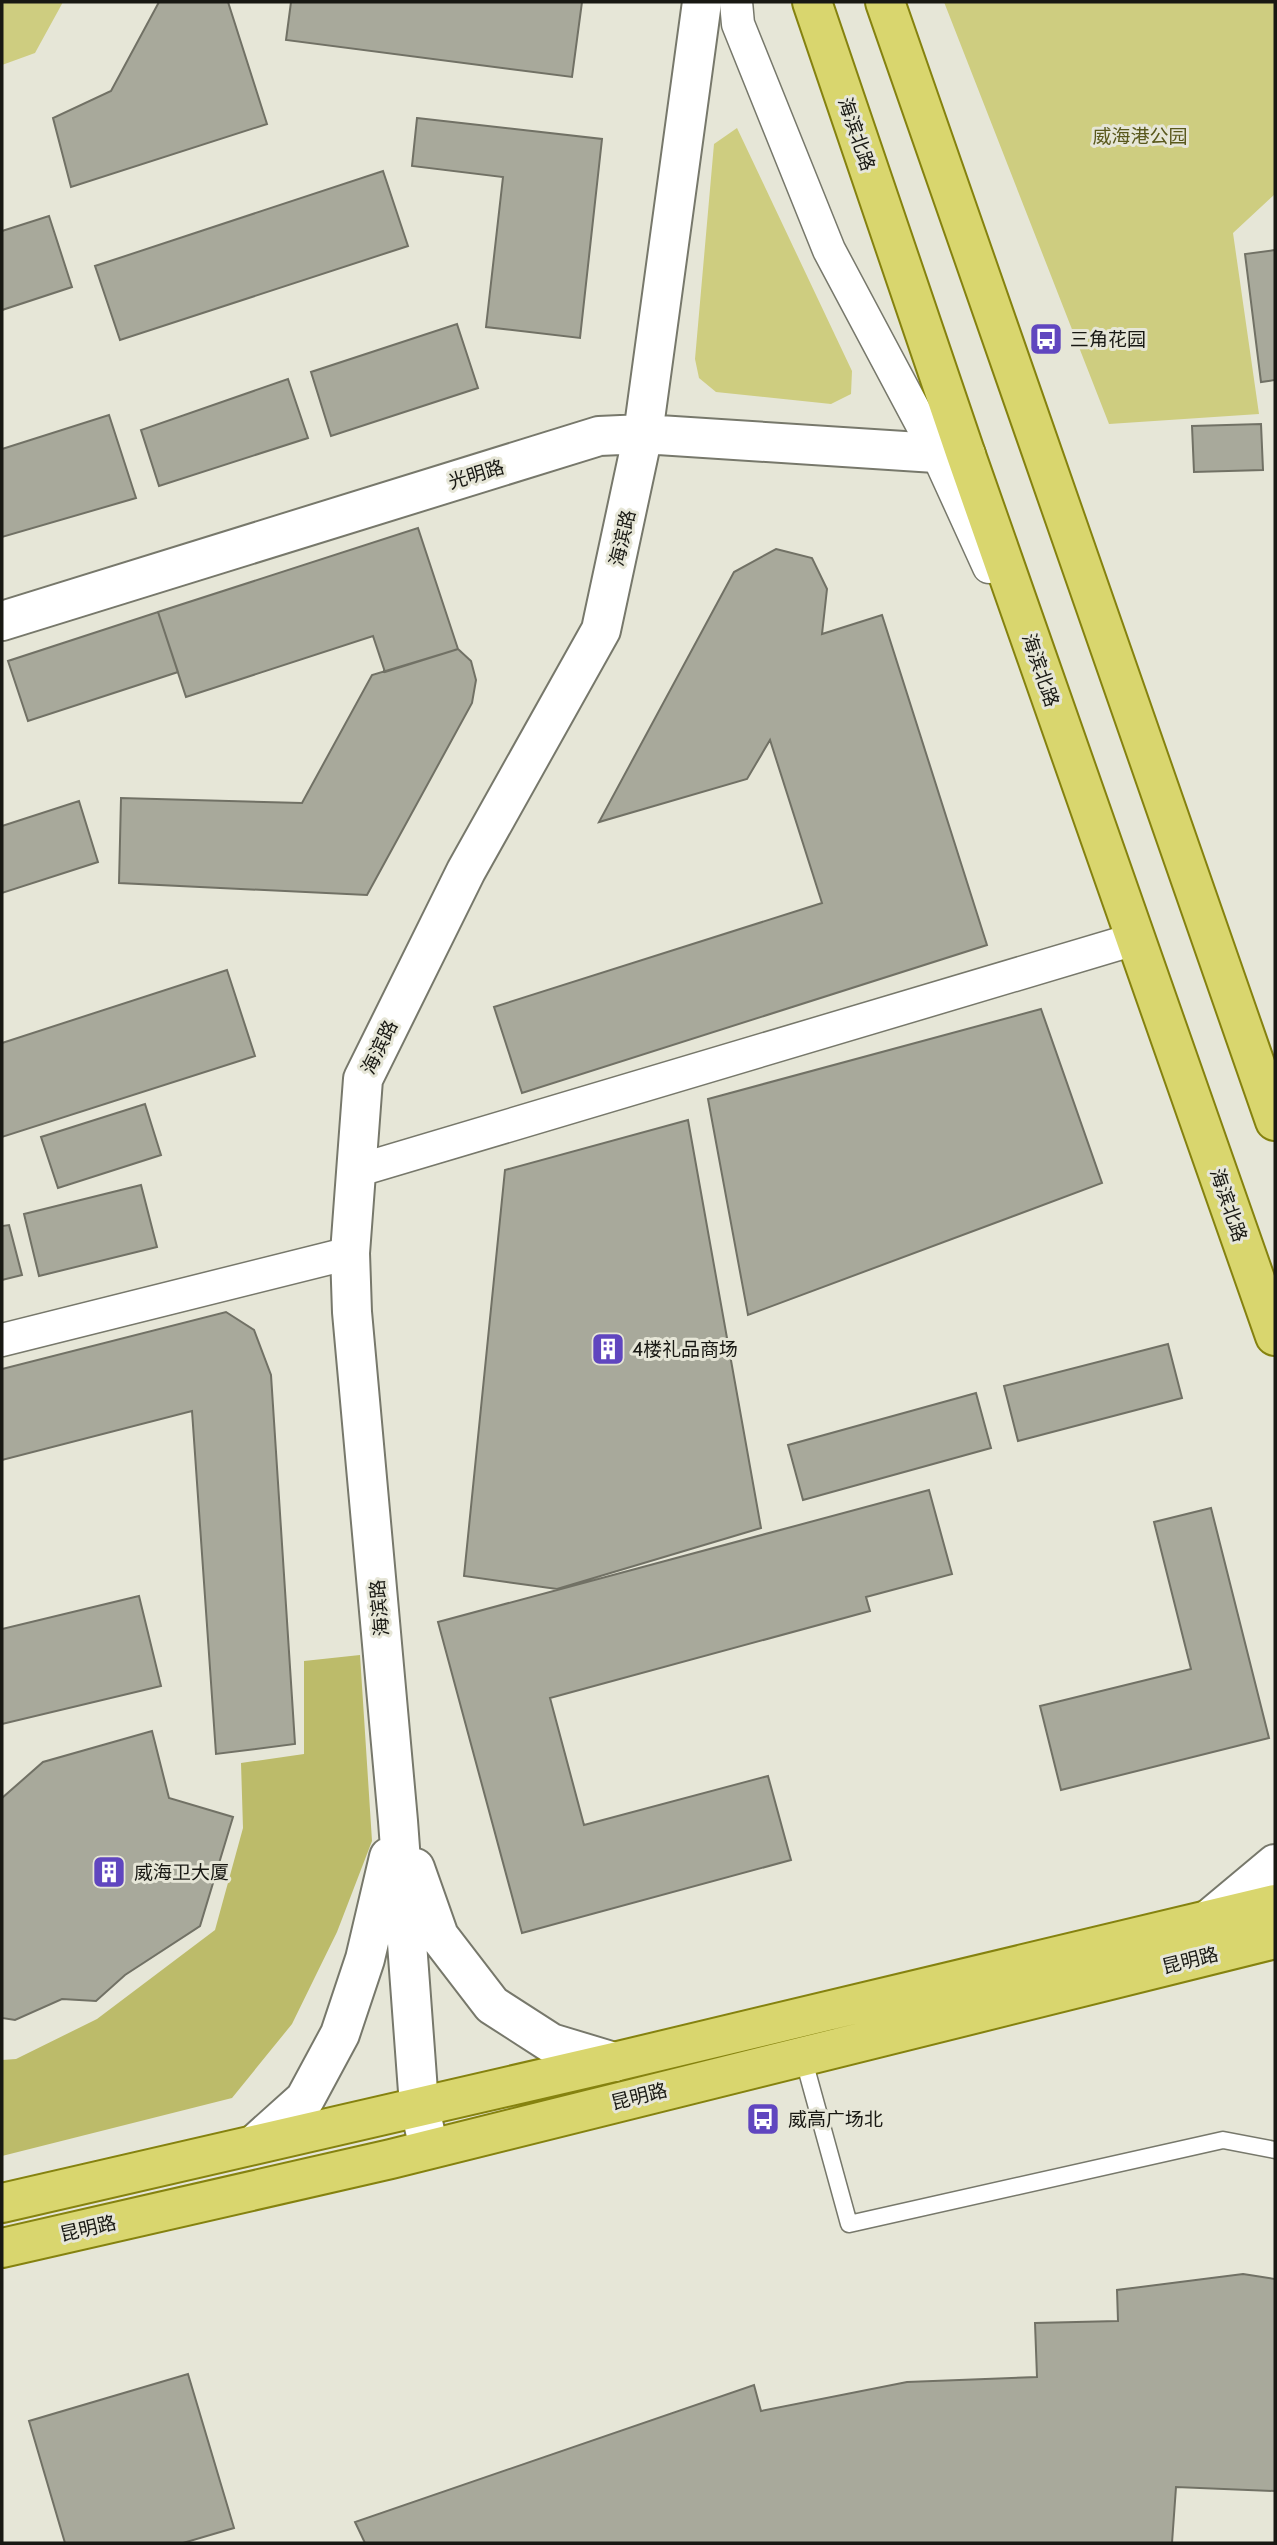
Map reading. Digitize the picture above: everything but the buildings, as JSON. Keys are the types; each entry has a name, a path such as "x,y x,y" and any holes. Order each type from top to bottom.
{"main road":[{"name":"海滨路","path":"429,2148 419,2105 398,1821 352,1312 350,1253 363,1079 466,871 601,630 643,434 702,2"},
{"name":"海滨北路","path":"812,2 951,454 1053,704 1275,1336"},
{"path":"885,2 1275,1121"},
{"name":"光明路","path":"2,621 599,436 643,434 951,454"},
{"path":"398,1821 439,1936 492,2005 551,2043 614,2062"},
{"path":"255,2144 305,2099 340,2035 365,1959 398,1821"},
{"path":"1275,1864 1212,1937 1275,1958"},
{"name":"昆明路","path":"2,2248 429,2148 798,2037 1212,1937 1275,1904"},
{"name":"昆明路","path":"1212,1937 1275,1939"},
{"name":"昆明路","path":"2,2203 614,2062 798,2037"}],"street":[{"path":"736,2 738,24 829,250 951,454"},
{"path":"356,1171 1135,939"},
{"path":"2,1340 350,1253"}],"lane":[{"path":"798,2037 849,2224 1223,2140 1275,2150"}],"green space":[{"path":"2,2 63,2 35,53 2,65"},
{"name":"威海港公园","path":"944,2 1275,2 1275,194 1233,233 1259,414 1109,424"},
{"path":"737,128 852,371 851,394 831,404 716,392 699,378 695,359 714,144"}],"shaded area":[{"path":"360,1655 372,1841 337,1932 292,2024 232,2098 2,2156 2,2060 16,2059 97,2019 215,1930 243,1828 241,1763 304,1754 304,1661"}],"place":[{"name":"三角花园","path":"1046,339"},
{"name":"4楼礼品商场","path":"608,1349"},
{"name":"威海卫大厦","path":"109,1872"},
{"name":"威高广场北","path":"763,2119"}]}
